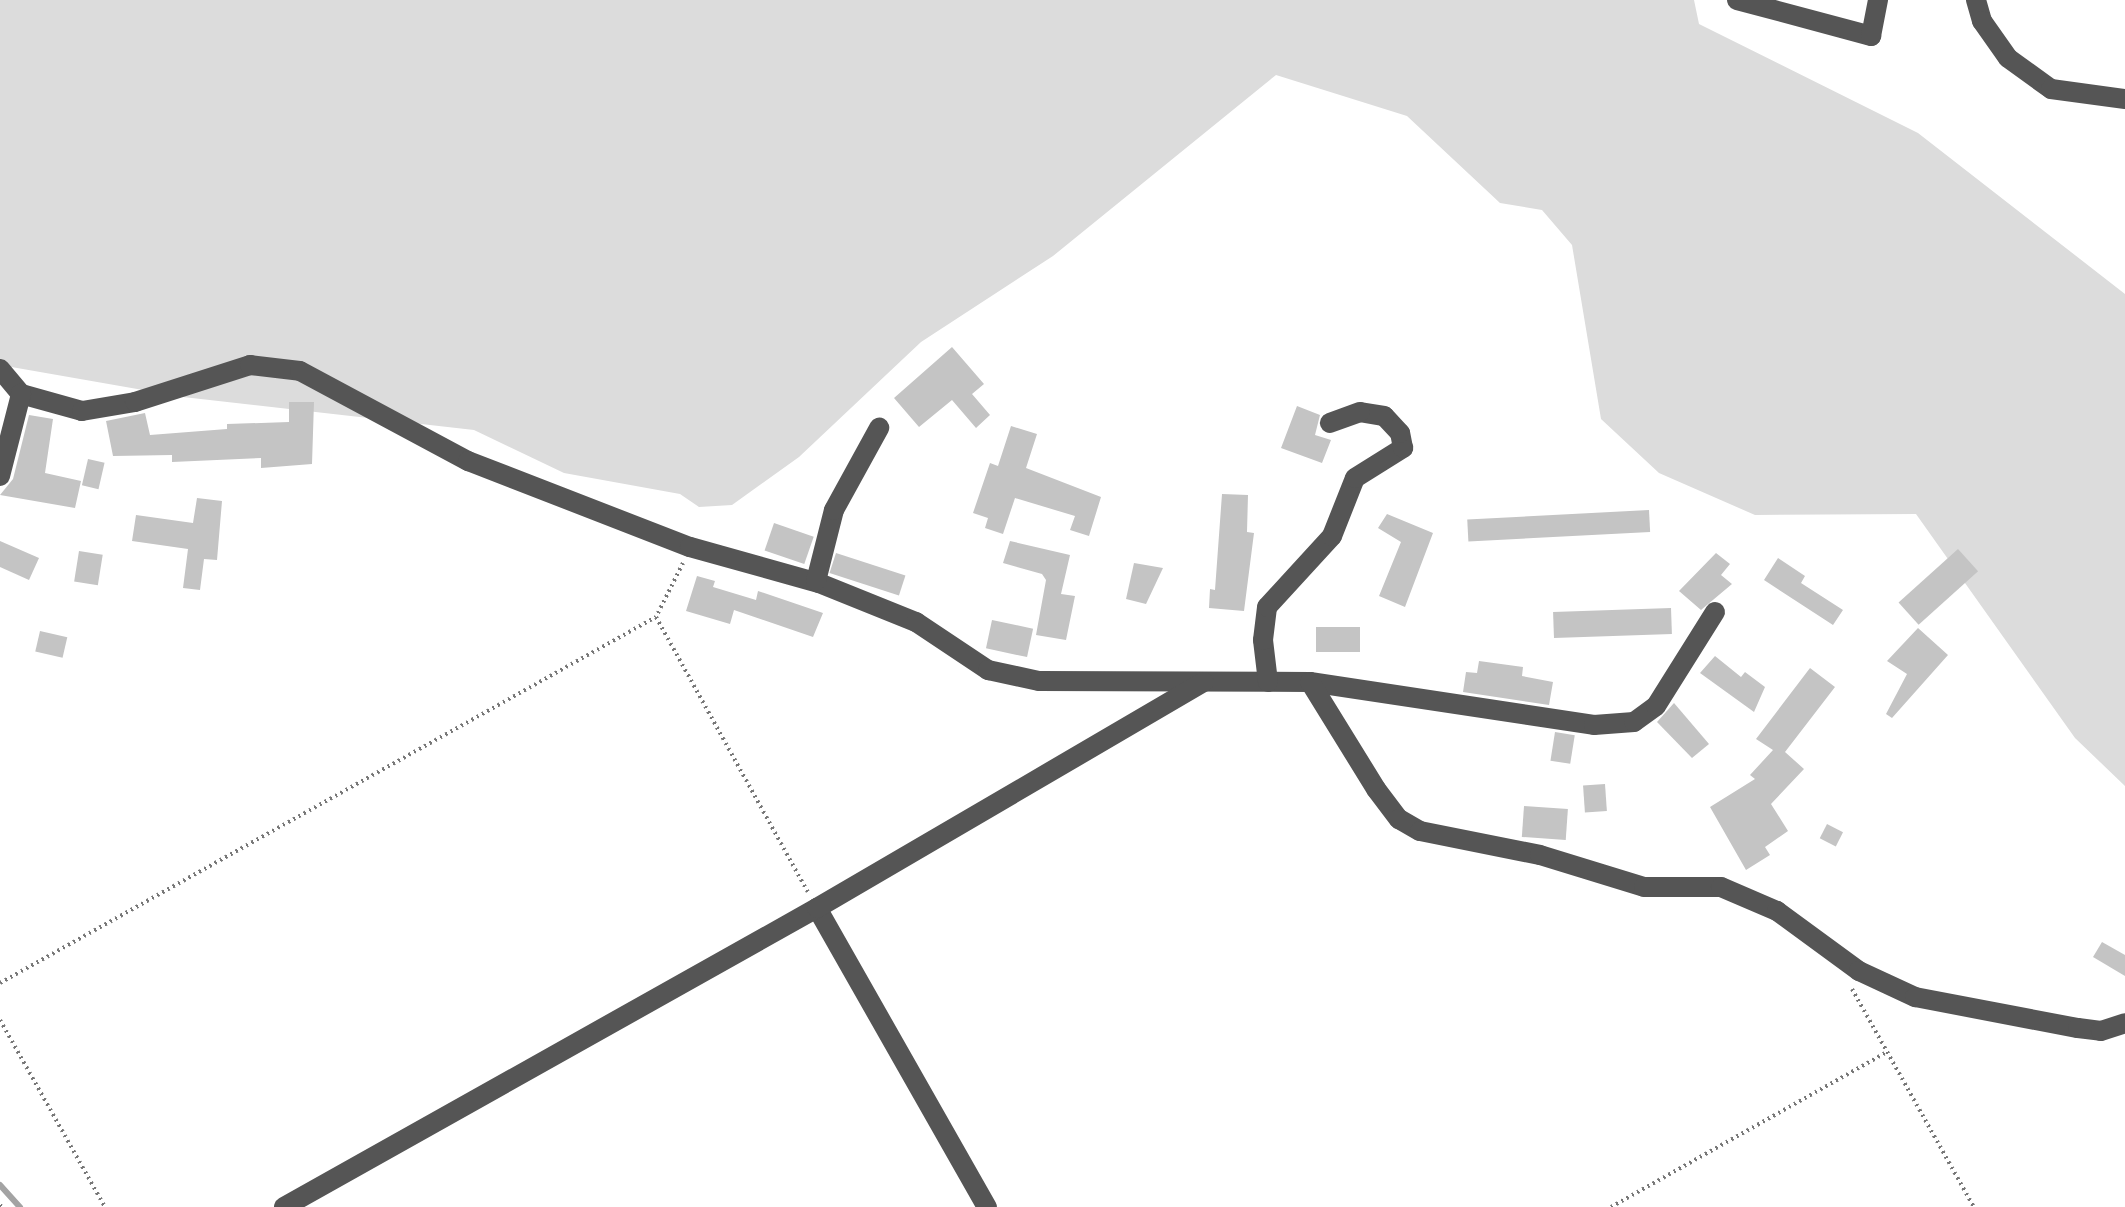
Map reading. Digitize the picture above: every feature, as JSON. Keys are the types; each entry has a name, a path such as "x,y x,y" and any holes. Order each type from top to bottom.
{"street":[{"path":"1737,0 1871,36 1878,0"},
{"path":"1976,0 1982,21 2008,58 2051,89 2125,99"},
{"path":"0,369 21,394 82,411 99,410 250,365 281,366 330,383 468,461 690,547 816,581 916,622 1005,675 1039,681 1310,682 1594,725 1634,722 1656,706 1715,612"},
{"path":"0,476 21,394"},
{"path":"1268,682 1263,627 1272,598 1332,536 1355,478 1403,448 1400,433 1384,416 1348,414 1330,423"},
{"path":"816,581 834,510 879,428"},
{"path":"284,1207 817,908 1204,682"},
{"path":"1310,682 1376,789 1399,819 1420,831 1540,855 1644,887 1721,887 1777,911 1843,961 1915,997 1987,1014 2101,1031 2125,1023"},
{"path":"817,908 987,1207"}],"path":[{"path":"0,983 656,617 690,547"},
{"path":"656,617 817,908"},
{"path":"1843,961 1843,973 1974,1207"},
{"path":"0,1020 105,1207"},
{"path":"1611,1207 1887,1052"}],"shaded area":[{"path":"0,0 1694,0 1699,24 1918,133 2125,294 2125,786 2075,738 1916,514 1755,515 1659,473 1601,419 1572,245 1542,210 1500,203 1407,116 1276,75 1053,256 921,342 799,457 732,505 699,507 680,494 564,473 474,430 183,397 0,365"}],"building":[{"path":"952,347 984,384 972,394 990,415 976,428 952,400 919,427 894,398"},
{"path":"289,402 314,402 312,464 261,468 261,458 172,462 172,455 113,456 106,421 145,413 150,435 227,429 227,424 289,422"},
{"path":"1297,406 1320,415 1315,435 1331,440 1322,463 1281,448"},
{"path":"29,415 53,419 45,473 81,481 75,508 0,495 13,479"},
{"path":"1011,426 1037,434 1026,468 1101,497 1089,536 1070,530 1075,516 1015,498 1003,534 985,528 988,518 973,513 990,463 998,466"},
{"path":"88,459 105,463 98,489 82,485"},
{"path":"1222,494 1248,495 1247,532 1254,533 1244,611 1209,608 1210,589 1215,590"},
{"path":"197,498 222,501 217,560 204,559 200,590 183,588 188,549 132,541 136,515 193,523"},
{"path":"1649,510 1650,532 1468,541 1467,520"},
{"path":"1387,514 1433,533 1405,607 1379,596 1401,542 1378,528"},
{"path":"774,523 814,537 804,564 765,550"},
{"path":"0,541 39,558 29,580 0,567"},
{"path":"1010,541 1070,555 1061,594 1075,596 1066,640 1036,635 1046,580 1042,574 1003,563"},
{"path":"1958,549 1978,571 1919,625 1899,603"},
{"path":"79,551 103,555 98,585 74,582"},
{"path":"836,553 905,576 899,596 830,573"},
{"path":"1716,553 1730,564 1721,575 1732,584 1701,610 1679,591"},
{"path":"1778,558 1805,576 1801,583 1843,610 1833,625 1764,580"},
{"path":"1134,563 1163,568 1146,604 1126,599"},
{"path":"697,576 715,581 713,587 756,600 758,591 823,613 813,637 734,610 730,624 686,611"},
{"path":"1671,608 1672,634 1554,638 1553,612"},
{"path":"992,620 1033,629 1027,657 986,648"},
{"path":"1316,627 1360,627 1360,652 1316,652"},
{"path":"1918,628 1948,655 1892,718 1886,714 1907,674 1887,661"},
{"path":"40,631 67,637 63,658 35,651"},
{"path":"1715,656 1741,677 1745,672 1765,687 1754,712 1700,673"},
{"path":"1479,661 1523,667 1522,676 1553,682 1549,705 1463,692 1466,672 1477,673"},
{"path":"1810,668 1835,687 1785,752 1804,769 1771,804 1788,831 1765,847 1770,855 1746,870 1710,807 1755,779 1750,775 1773,750 1756,739"},
{"path":"1674,703 1709,744 1692,758 1657,722"},
{"path":"1555,732 1575,735 1570,764 1550,761"},
{"path":"1605,784 1607,811 1585,812 1583,786"},
{"path":"1524,806 1568,809 1566,840 1522,837"},
{"path":"1827,824 1843,832 1836,846 1820,838"},
{"path":"2102,942 2125,955 2125,976 2093,957"}],"waterway":[{"path":"0,1185 20,1207"}]}
